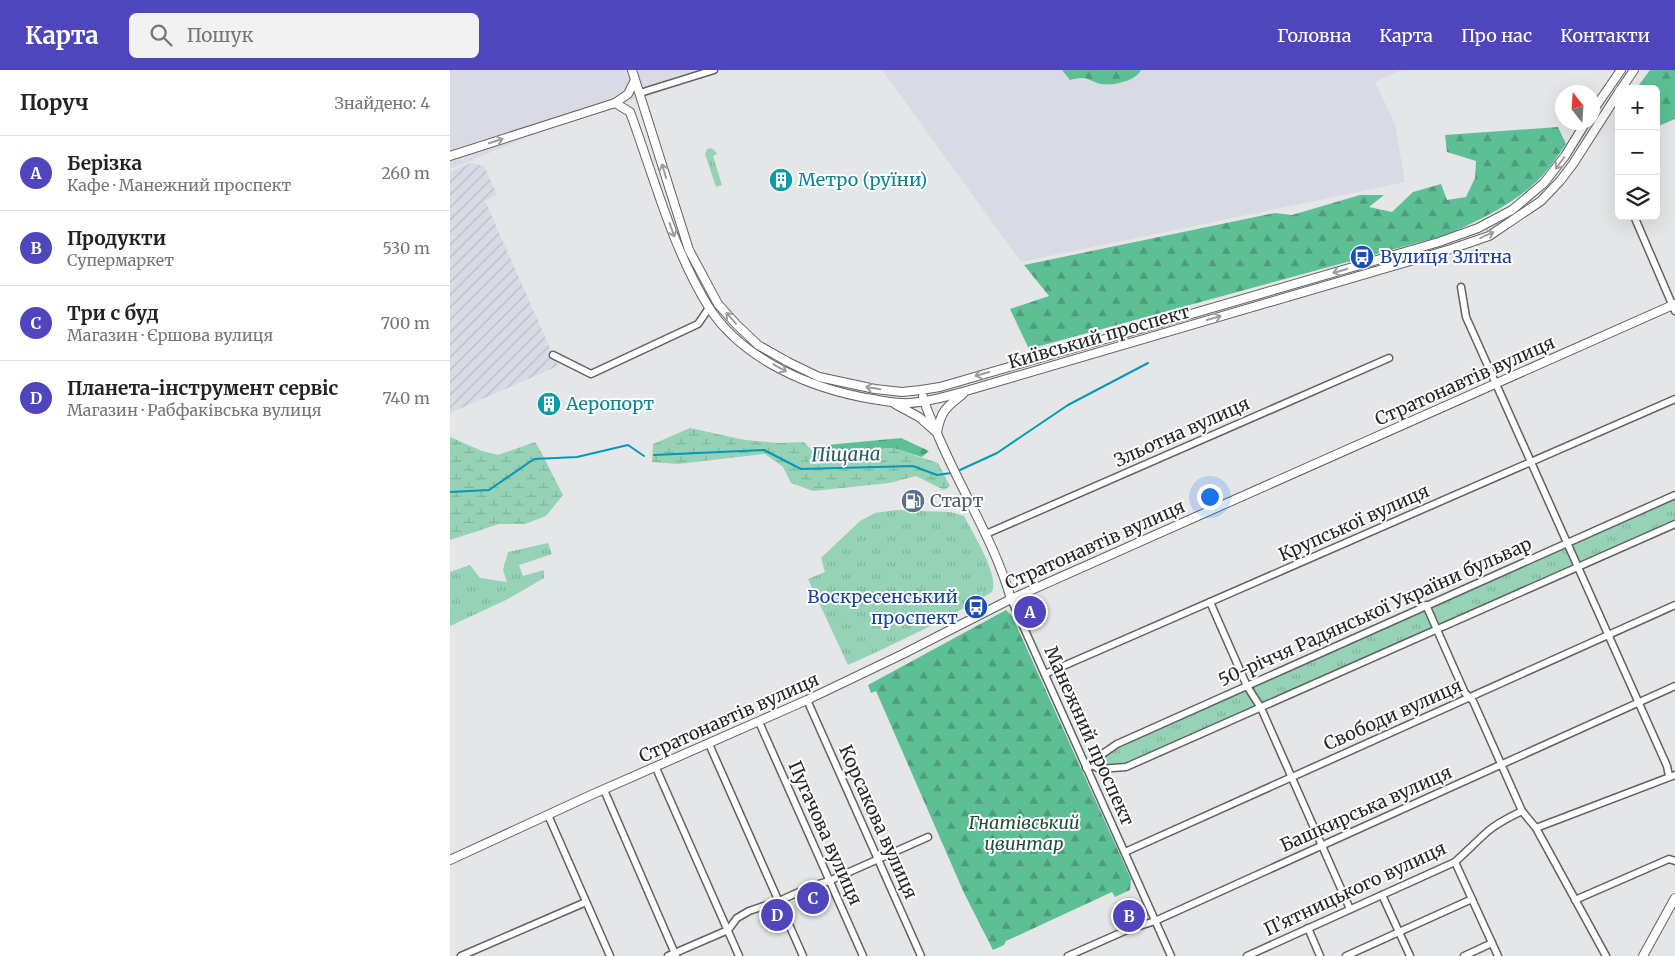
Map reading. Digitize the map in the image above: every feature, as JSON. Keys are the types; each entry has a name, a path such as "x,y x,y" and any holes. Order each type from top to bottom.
{"main road":[{"name":"Київський проспект","path":"632,70 689,250 718,304 758,344 788,362 819,377 893,391 940,387 1439,242 1478,228 1512,210 1544,183 1565,156 1581,130"},
{"path":"1611,104 1601,98 1621,70"},
{"name":"Київський проспект","path":"1624,85 1634,70"},
{"path":"450,156 615,103 628,94 635,80"},
{"name":"Київський проспект","path":"1600,117 1615,98"},
{"name":"Київський проспект","path":"615,103 630,112 680,252 709,308 730,332 756,354 784,371 816,385 844,394 909,404 966,392 1451,249 1488,236 1528,211 1549,193 1573,164 1592,130"},
{"name":"Стратонавтів вулиця","path":"450,860 807,700 1011,598 1674,306"},
{"path":"844,394 846,383"},
{"name":"Манежний проспект","path":"922,390 924,402 1006,579 1011,598"},
{"path":"890,401 918,417 937,432 945,408 966,392"},
{"path":"1643,956 1675,898"}],"street":[{"path":"640,93 714,70"},
{"path":"1636,220 1674,306"},
{"path":"1460,287 1466,317 1495,384 1672,776 1536,828"},
{"path":"553,355 591,374 698,324 709,308"},
{"name":"Зльотна вулиця","path":"986,534 1389,358"},
{"name":"Крупської вулиця","path":"1045,674 1675,399"},
{"name":"50-річчя Радянської України бульвар","path":"1086,768 1093,765 1095,759 1117,744 1675,494"},
{"name":"50-річчя Радянської України бульвар","path":"1093,765 1099,769 1126,767 1675,524"},
{"name":"Манежний проспект","path":"1011,598 1171,956"},
{"path":"1210,602 1247,686 1261,708 1350,909"},
{"path":"1426,605 1465,694 1470,697 1522,811 1536,828 1606,956"},
{"name":"Свободи вулиця","path":"1124,852 1675,605"},
{"name":"Башкирська вулиця","path":"1068,956 1127,930 1154,921 1675,686"},
{"name":"Корсакова вулиця","path":"807,700 921,956"},
{"name":"Пугачова вулиця","path":"759,722 863,956"},
{"path":"709,744 803,956"},
{"path":"656,768 739,956"},
{"path":"604,790 673,955 728,930 737,918 748,911 829,881 928,837"},
{"name":"П’ятницького вулиця","path":"1247,956 1454,862 1473,847 1488,831 1505,819 1522,811"},
{"path":"548,815 610,956"},
{"path":"1575,900 1669,859 1675,861"},
{"path":"1454,862 1498,956"},
{"path":"1382,894 1410,956"},
{"path":"1346,956 1472,899"},
{"path":"461,956 586,902"},
{"path":"1308,928 1320,956"},
{"path":"1464,956 1492,943"}],"shaded area":[{"path":"450,70 722,70 558,125 450,169"},
{"path":"882,70 1401,70 1375,82 1395,124 1405,182 1021,262"},
{"path":"471,163 484,166 497,195 485,201 558,366 450,413 450,172"}],"green space":[{"path":"1062,70 1141,70 1129,80 1106,84 1085,78 1070,80"},
{"path":"1650,70 1675,70 1675,119 1660,125 1660,85 1639,85"},
{"path":"1555,127 1555,130 1559,130 1566,144 1546,171 1522,194 1498,210 1446,235 1029,349 1010,309 1049,296 1024,265 1275,213 1292,215 1360,195 1384,195 1369,207 1392,212 1413,192 1441,184 1447,200 1466,197 1475,178 1476,161 1447,152 1445,135"},
{"path":"711,148 717,154 713,156 722,185 716,187 705,154 707,149"},
{"path":"690,428 745,440 779,443 804,442 816,455 893,448 938,463 950,486 944,490 916,476 889,483 813,491 791,483 783,467 765,454 678,464 652,462 653,444"},
{"path":"450,437 482,451 498,455 535,442 563,495 546,516 525,524 499,524 450,540"},
{"path":"901,438 929,451 922,457 893,448 816,455 816,446"},
{"path":"1675,497 1675,520 1125,764 1105,765 1102,761 1102,757 1118,745"},
{"path":"896,510 950,512 964,516 989,565 993,585 992,592 921,631 848,665 808,579 825,572 821,558 860,521 875,513"},
{"path":"548,543 552,554 519,565 523,576 544,570 544,578 508,599 450,626 450,572 470,565 480,578 507,582 503,570 508,552"},
{"name":"Гнатівський цвинтар","path":"1006,610 1012,616 1131,879 1130,890 1115,897 1112,892 1006,941 1004,945 993,950 964,893 876,691 871,693 868,685"}],"waterway":[{"name":"Піщана","path":"960,470 997,453 1068,405 1148,363"},
{"name":"Піщана","path":"450,492 489,490 534,459 577,457 628,445 644,456"},
{"name":"Піщана","path":"654,455 764,450 801,469 913,466 937,475 951,473"}],"place":[{"name":"Метро (руїни)","path":"781,180"},
{"name":"Вулиця Злітна","path":"1362,257"},
{"name":"Аеропорт","path":"549,404"},
{"name":"Старт","path":"913,501"},
{"name":"Воскресенський проспект","path":"976,607"},
{"name":"Берізка","path":"1030,612"},
{"name":"Три с буд","path":"813,898"},
{"name":"Планета-інструмент сервіс","path":"777,915"},
{"name":"Продукти","path":"1129,916"}]}
